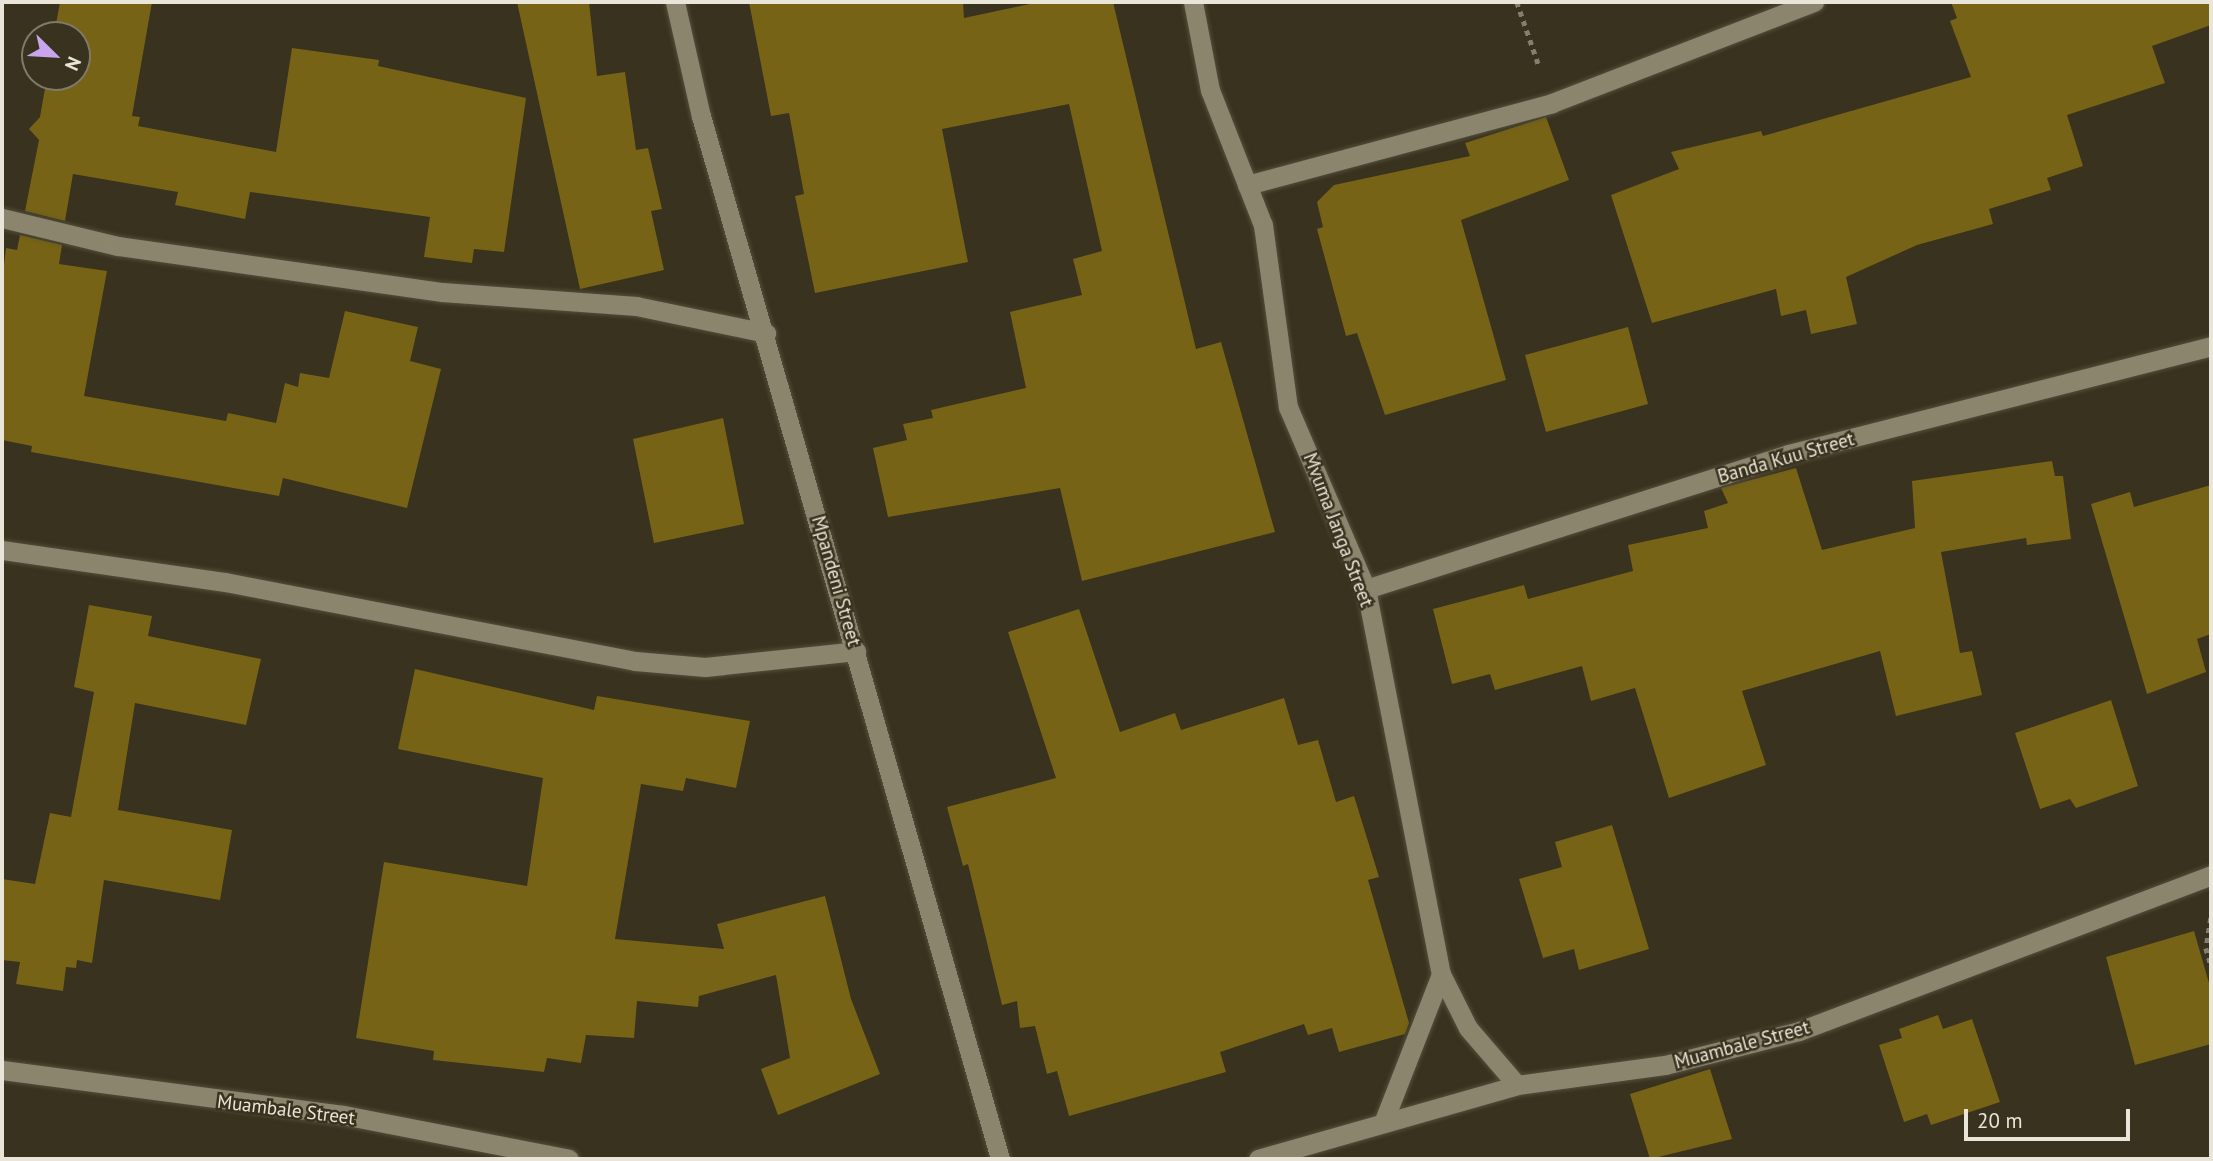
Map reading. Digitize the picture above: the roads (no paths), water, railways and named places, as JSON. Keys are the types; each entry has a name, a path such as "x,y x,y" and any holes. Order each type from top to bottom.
{"street":[{"name":"Mpandeni Street","path":"675,2 1000,1159"},
{"name":"Mvuma Janga Street","path":"1193,2 1210,90 1263,225 1289,407 1366,589 1441,974 1468,1028 1517,1085"},
{"path":"1247,185 1552,103 1814,2"},
{"path":"2,218 118,246 442,292 636,306 766,333"},
{"name":"Banda Kuu Street","path":"1366,589 1788,454 2211,346"},
{"path":"2,550 225,582 635,661 705,667 856,651"},
{"name":"Muambale Street","path":"1258,1159 1517,1085 1665,1065 1799,1031 2211,875"},
{"path":"1383,1123 1441,974"},
{"name":"Muambale Street","path":"2,1070 343,1115 569,1159"}]}
